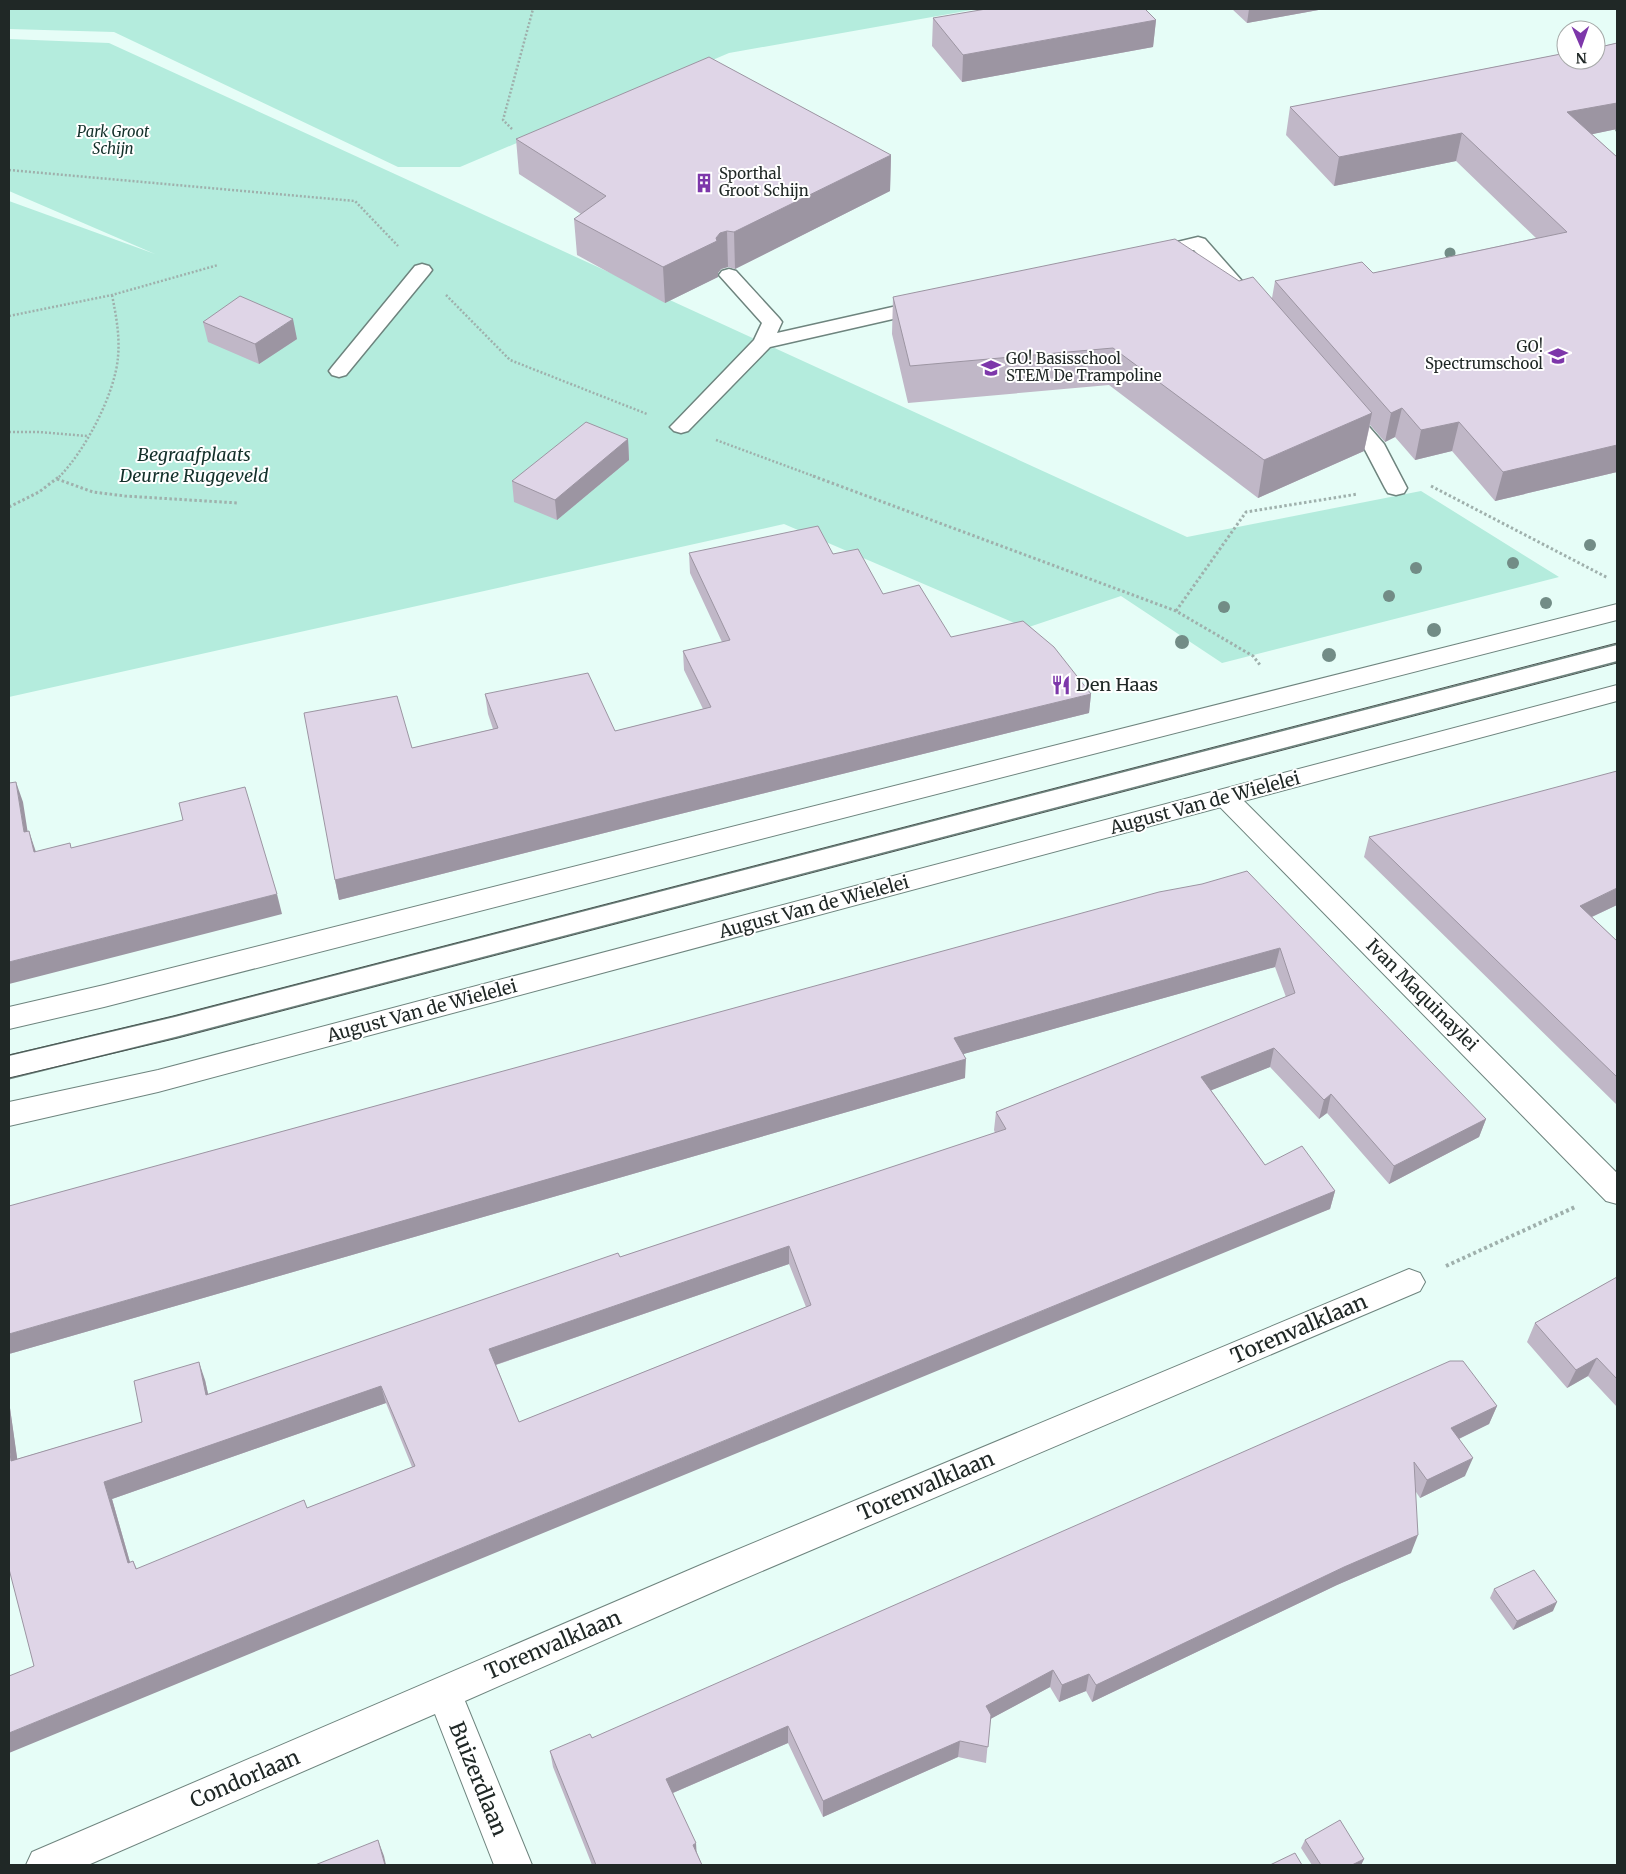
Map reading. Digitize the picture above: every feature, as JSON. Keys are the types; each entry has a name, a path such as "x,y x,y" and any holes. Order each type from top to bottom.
{"main road":[{"path":"9,1018 123,992 1617,612"},
{"name":"August Van de Wielelei","path":"9,1114 168,1078 1226,798 1617,692"},
{"name":"Ivan Maquinaylei","path":"1226,798 1616,1191"},
{"name":"Torenvalklaan","path":"444,1692 715,1575 1409,1282"},
{"name":"Condorlaan","path":"46,1865 444,1692"},
{"name":"Buizerdlaan","path":"444,1692 513,1865"}],"lane":[{"path":"1131,258 1198,243 1256,310"},
{"path":"339,371 422,270"},
{"path":"681,427 763,342 772,322 729,275"},
{"path":"763,342 948,300"},
{"path":"1334,400 1373,444 1396,488"},
{"path":"9,1067 175,1027 1617,653"}],"path":[{"path":"512,129 503,120 533,9"},
{"path":"9,170 355,201 510,360 681,427 1176,610 1253,656 1263,670"},
{"path":"9,316 112,295 218,264"},
{"path":"9,507 28,499 57,480 87,436 110,390 117,367 118,329 112,295"},
{"path":"9,432 39,432 87,436"},
{"path":"57,480 101,493 238,503"},
{"path":"1176,610 1246,512 1396,488 1431,486 1608,578"},
{"path":"1409,1282 1616,1191"}],"green space":[{"path":"9,9 977,9 729,53 460,167 398,167 114,32 9,29"},
{"path":"9,39 109,43 1187,537 1421,491 1559,577 1222,663 1121,596 1026,628 784,524 9,697 9,201 155,254 9,191"}],"building":[{"path":"986,9 1145,9 1156,20 963,55 933,18"},
{"path":"1617,43 1617,103 1567,112 1617,157 1617,445 1503,472 1459,422 1421,430 1402,408 1391,413 1275,281 1362,262 1373,273 1567,232 1462,133 1339,157 1290,107 1556,55 1556,70 1606,70 1606,46"},
{"name":"Sporthal Groot Schijn","path":"709,57 891,155 734,232 720,233 716,238 717,241 663,267 574,219 606,196 516,139"},
{"path":"1175,239 1239,281 1253,277 1372,413 1264,460 1113,348 910,366 893,297"},
{"path":"240,296 293,319 255,344 203,322"},
{"path":"586,422 628,439 555,500 512,481"},
{"path":"818,526 833,554 858,549 883,594 919,585 951,637 1023,621 1054,647 1091,694 662,798 335,880 304,713 397,696 412,748 498,728 485,694 588,673 615,731 711,707 683,651 730,640 689,553"},
{"path":"1617,771 1617,888 1580,906 1617,941 1617,1077 1369,837"},
{"path":"16,782 24,832 29,831 34,852 70,843 71,848 183,820 179,803 245,787 277,894 9,962 9,783"},
{"path":"1247,871 1486,1119 1394,1166 1331,1094 1324,1100 1274,1048 1201,1077 1265,1165 1302,1146 1335,1191 9,1733 9,1676 34,1666 9,1569 9,1444 11,1461 142,1422 134,1381 199,1362 206,1395 618,1253 620,1257 1006,1129 996,1112 1295,993 1280,948 954,1038 966,1059 9,1334 9,1206 1159,892 1202,884","holes":["789,1246 811,1305 519,1422 489,1349","381,1386 415,1466 307,1508 304,1500 136,1569 133,1561 128,1563 104,1482"]},
{"path":"1617,1277 1617,1379 1597,1358 1576,1370 1535,1323"},
{"path":"1450,1361 1463,1361 1497,1406 1451,1428 1473,1458 1427,1480 1414,1462 1418,1535 1344,1567 1096,1685 1089,1674 1062,1685 1053,1670 986,1706 991,1715 988,1747 960,1741 823,1801 788,1726 666,1779 696,1843 693,1845 702,1865 596,1865 550,1751 590,1734 592,1738"},
{"path":"1534,1570 1557,1602 1517,1621 1494,1589"},
{"path":"1340,1820 1364,1859 1352,1865 1321,1865 1305,1840"},
{"path":"378,1840 385,1865 315,1865"},
{"path":"1295,1853 1302,1865 1270,1865"}],"tram line":[{"path":"9,1055 173,1016 1617,643"},
{"path":"9,1078 178,1038 1617,663"}],"place":[{"name":"Sporthal Groot Schijn","path":"704,183"},
{"name":"GO! Spectrumschool","path":"1558,356"},
{"name":"GO! Basisschool STEM De Trampoline","path":"991,368"},
{"name":"Den Haas","path":"1061,685"}],"park label":[{"name":"Park Groot Schijn","path":"113,140"},
{"name":"Begraafplaats Deurne Ruggeveld","path":"194,465"}]}
